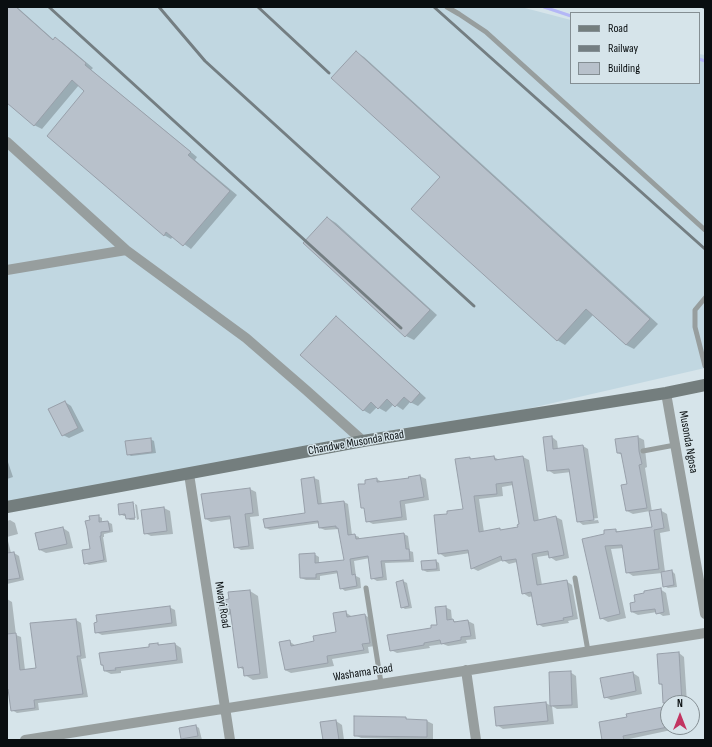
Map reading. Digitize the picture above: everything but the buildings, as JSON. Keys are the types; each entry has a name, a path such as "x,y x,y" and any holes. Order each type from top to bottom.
{"street":[{"path":"7,142 126,250 246,338 363,441"},
{"path":"7,270 126,250"},
{"name":"Chandwe Musonda Road","path":"7,507 363,441 666,393 705,385"},
{"name":"Musonda Ngosa","path":"666,393 705,614"},
{"name":"Mwayi Road","path":"189,474 230,740"},
{"name":"Washama Road","path":"25,740 705,633"},
{"path":"466,670 476,740"}],"lane":[{"path":"447,7 486,32 705,230"},
{"path":"705,298 695,310 695,327 705,366"},
{"path":"644,451 675,445"},
{"path":"575,578 588,651"},
{"path":"366,588 381,683"}],"shaded area":[{"path":"7,7 521,7 570,20 570,84 700,84 700,54 705,55 705,368 366,446 7,511"}],"waterway":[{"path":"544,7 570,16"},
{"path":"700,59 705,61"}],"railway":[{"path":"49,7 401,328"},
{"path":"159,7 205,61 474,306"},
{"path":"258,7 329,73"},
{"path":"434,7 705,249"}]}
